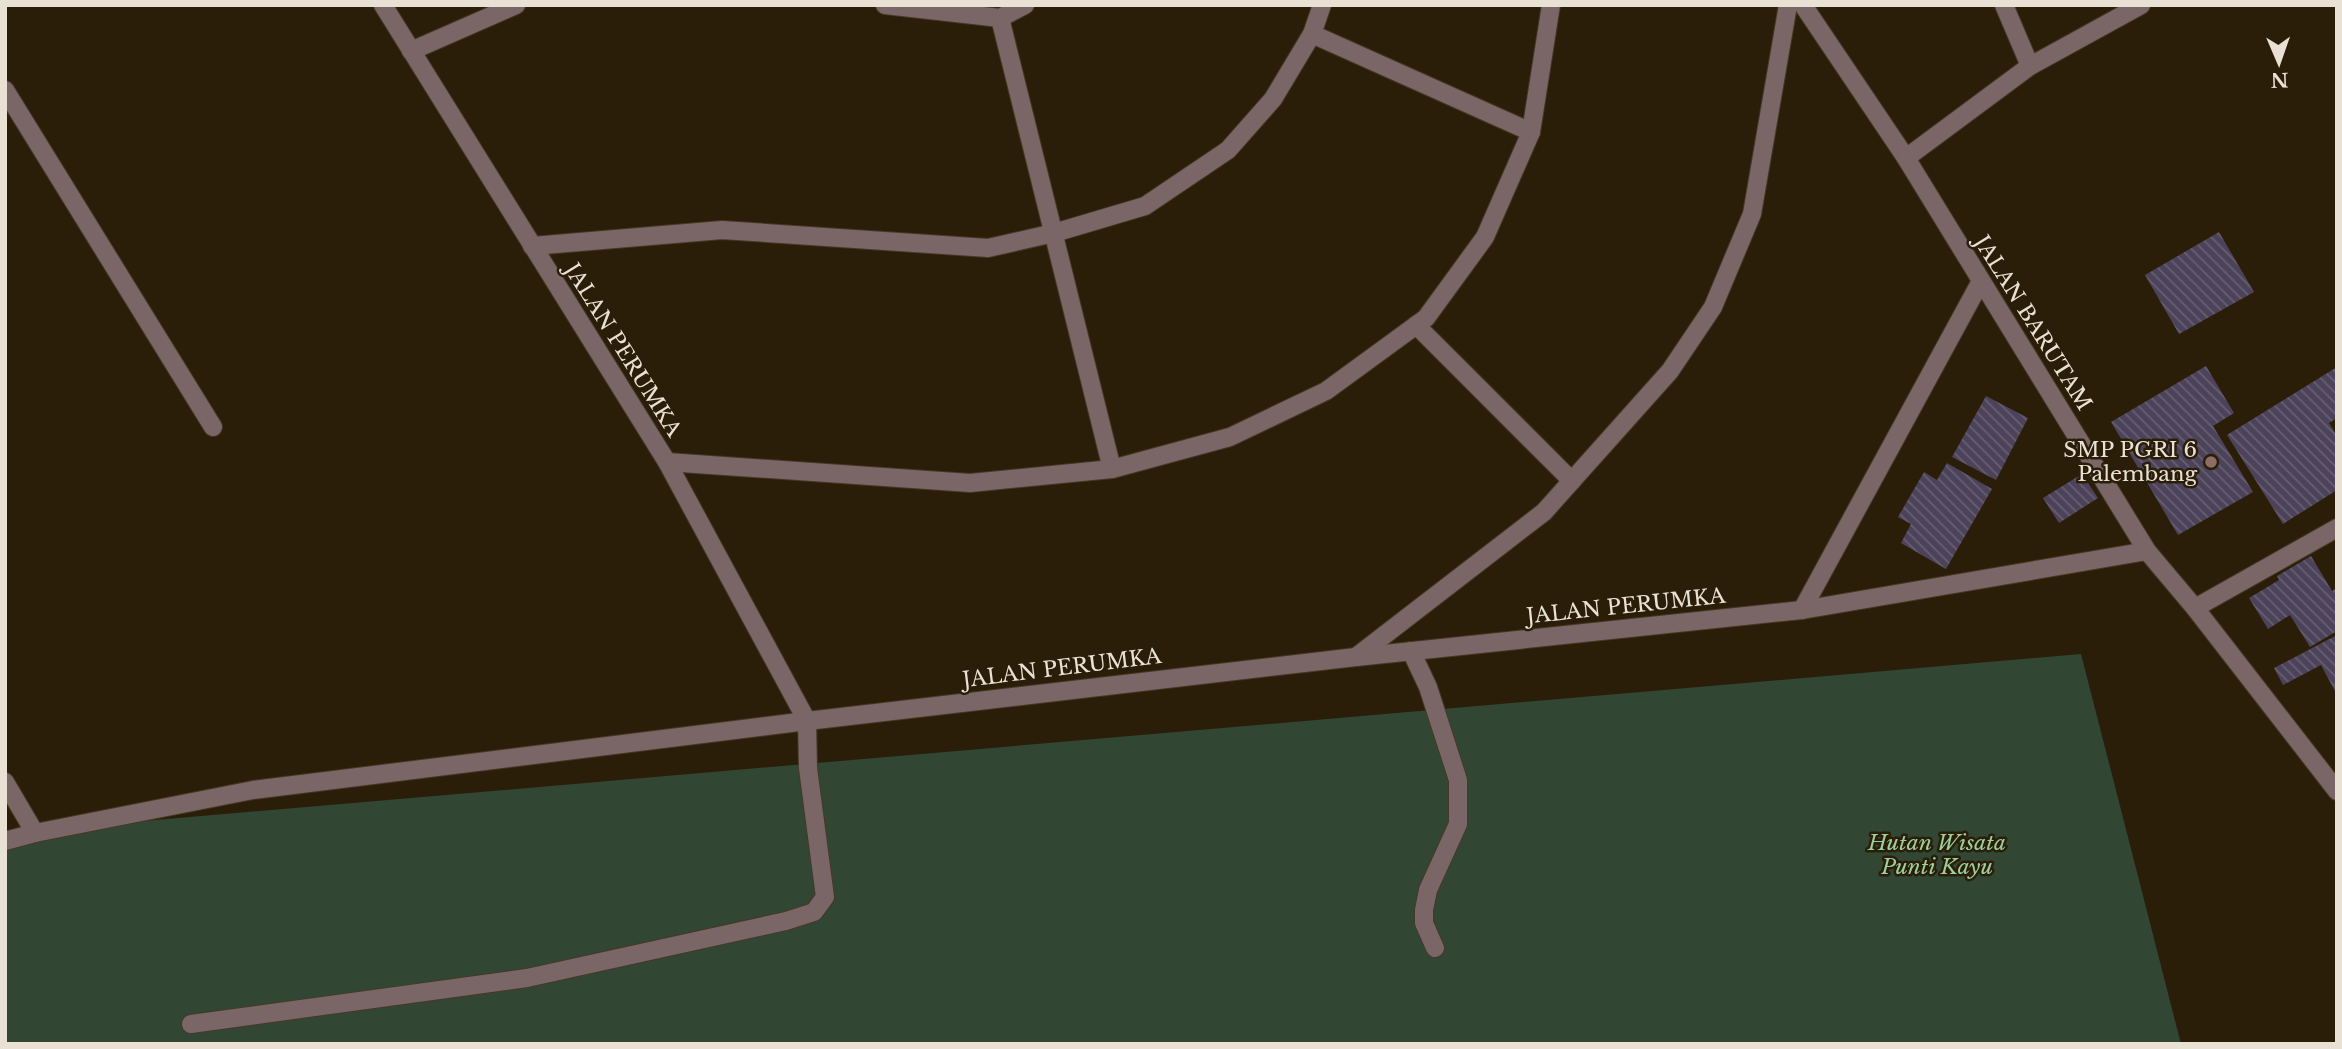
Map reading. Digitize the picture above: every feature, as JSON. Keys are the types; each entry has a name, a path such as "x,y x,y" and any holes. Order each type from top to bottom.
{"street":[{"name":"JALAN PERUMKA","path":"383,5 667,462 807,720 1356,657 1802,611 2147,551"},
{"path":"411,51 516,5"},
{"path":"885,5 1000,19 1025,5"},
{"path":"531,246 722,230 988,248 1054,233 1145,206 1228,150 1273,99 1312,34 1322,5"},
{"path":"667,462 970,482 1112,469 1230,438 1326,391 1426,318 1485,237 1531,132 1551,5"},
{"path":"1356,657 1544,512 1670,371 1713,307 1752,214 1788,5"},
{"name":"JALAN BARUTAM","path":"1803,5 1906,158 2147,551 2195,608 2337,792"},
{"path":"2004,5 2030,66"},
{"path":"1906,158 2030,66 2141,5"},
{"path":"1000,19 1112,469"},
{"path":"1312,34 1531,132"},
{"path":"5,90 213,427"},
{"path":"1802,611 1981,281"},
{"path":"1416,325 1572,481"},
{"path":"2195,608 2337,528"},
{"path":"1411,651 1428,687 1458,780 1458,824 1428,890 1424,910 1424,923 1435,948"},
{"path":"5,841 253,790 807,720 808,768 825,897 814,912 786,921 527,978 191,1024"},
{"path":"5,782 35,833"}],"green space":[{"name":"Hutan Wisata Punti Kayu","path":"2081,654 2181,1044 5,1044 5,833"}],"building":[{"path":"2219,232 2254,292 2179,334 2145,275"},
{"path":"2206,366 2234,413 2213,426 2253,492 2178,535 2111,422"},
{"path":"2337,367 2337,418 2329,423 2337,436 2337,490 2283,524 2227,435"},
{"path":"1986,396 2028,418 1996,480 1952,457"},
{"path":"1947,463 1992,489 1946,569 1901,543 1911,524 1898,517 1924,472 1937,480"},
{"path":"2082,474 2098,498 2059,523 2043,498"},
{"path":"2311,556 2332,591 2337,588 2337,631 2310,647 2290,615 2268,629 2249,598 2279,580 2277,576"},
{"path":"2337,635 2337,695 2321,665 2283,685 2274,668"}],"place":[{"name":"SMP PGRI 6 Palembang","path":"2211,462"}]}
